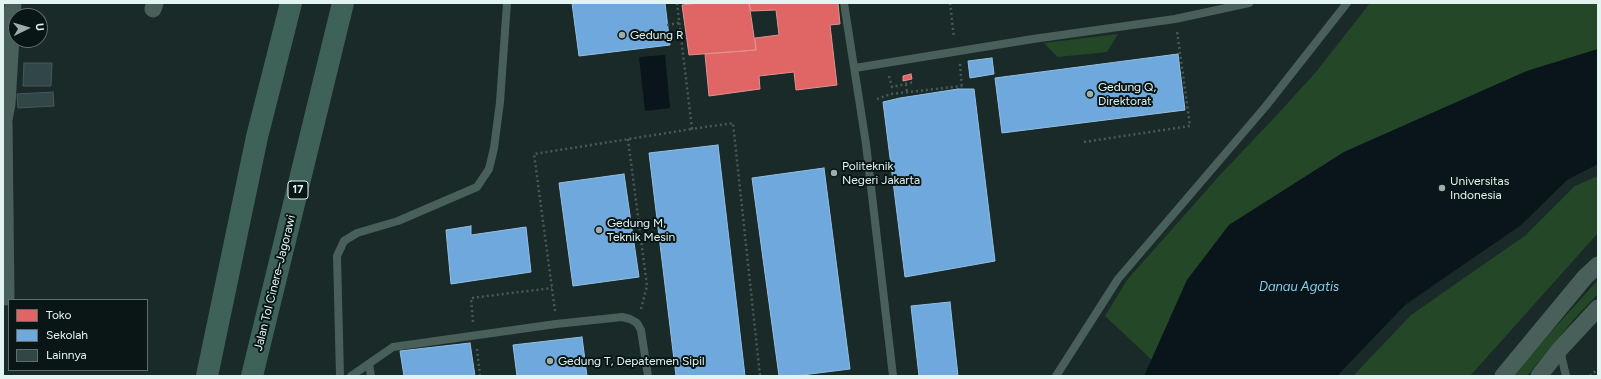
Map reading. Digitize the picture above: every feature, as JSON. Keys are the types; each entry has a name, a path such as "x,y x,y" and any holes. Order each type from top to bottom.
{"highway":[{"path":"207,376 257,137 291,3"},
{"name":"Jalan Tol Cinere–Jagorawi","path":"252,376 343,3"}],"street":[{"path":"6,297 4,124 7,104 13,3"},
{"path":"1503,376 1585,277 1598,265"},
{"path":"1539,376 1560,349 1598,308"}],"lane":[{"path":"340,376 337,256 344,241 357,233 398,221 477,186 488,169 494,148 500,102 507,3"},
{"path":"844,3 866,144 893,376"},
{"path":"854,68 957,55 1033,39 1175,19 1248,3"},
{"path":"1056,376 1118,279 1266,106 1347,3"},
{"path":"351,376 393,347 556,324 622,317 637,323 641,330 648,376"},
{"path":"1560,349 1566,376"},
{"path":"370,364 371,376"}],"path":[{"path":"676,3 692,129"},
{"path":"878,99 891,94 962,88 950,3"},
{"path":"1084,142 1190,126 1175,19"},
{"path":"667,25 679,23"},
{"path":"680,31 685,30"},
{"path":"888,69 892,87 914,82"},
{"path":"906,84 907,92"},
{"path":"556,324 534,154 733,123 760,376"},
{"path":"628,139 647,286 637,323"},
{"path":"480,376 471,298 552,288"},
{"path":"1590,376 1598,369"}],"green space":[{"path":"1370,3 1598,3 1598,49 1527,71 1344,152 1229,225 1187,280 1152,360 1105,316 1127,280 1220,175 1316,72"},
{"path":"1118,34 1107,52 1058,57 1044,43"},
{"path":"1598,176 1598,233 1470,376 1353,376 1411,315 1526,235 1575,186"},
{"path":"1598,280 1598,294 1575,318 1527,376 1511,376"}],"water":[{"name":"Danau Agatis","path":"1598,49 1598,164 1567,180 1521,225 1405,305 1337,376 1144,376 1187,280 1229,225 1344,152 1527,71"},
{"path":"665,55 670,108 645,111 639,57"}],"building: Toko":[{"path":"699,3 749,3 756,50 689,55 682,5"},
{"path":"749,3 838,3 840,24 830,25 837,85 796,90 794,72 759,76 760,89 709,96 705,54 756,50 755,38 779,35 776,10 751,11"},
{"path":"911,74 912,79 903,81 903,76"}],"building: Sekolah":[{"name":"Gedung R","path":"572,3 665,3 670,45 579,56"},
{"name":"Gedung Q, Direktorat","path":"1178,54 1185,110 1002,133 995,78"},
{"path":"992,58 994,74 970,78 968,61"},
{"path":"958,89 974,89 995,261 905,277 883,102"},
{"path":"718,145 745,376 676,376 649,153"},
{"path":"824,168 850,369 794,376 779,376 752,178"},
{"name":"Gedung M, Teknik Mesin","path":"624,174 639,277 573,286 559,183"},
{"path":"471,226 471,235 526,227 531,272 451,284 446,230"},
{"path":"950,302 958,376 919,376 911,306"},
{"name":"Gedung T, Depatemen Sipil","path":"582,337 587,376 517,376 513,345"},
{"path":"470,343 475,376 404,376 400,351"}],"building: Lainnya":[{"path":"24,63 52,63 51,86 23,86"},
{"path":"53,92 54,106 18,108 17,94"}],"place":[{"name":"Gedung R","path":"622,35"},
{"name":"Gedung Q, Direktorat","path":"1090,94"},
{"name":"Politeknik Negeri Jakarta","path":"834,173"},
{"name":"Universitas Indonesia","path":"1442,188"},
{"name":"Gedung M, Teknik Mesin","path":"599,230"},
{"name":"Gedung T, Depatemen Sipil","path":"550,361"}]}
